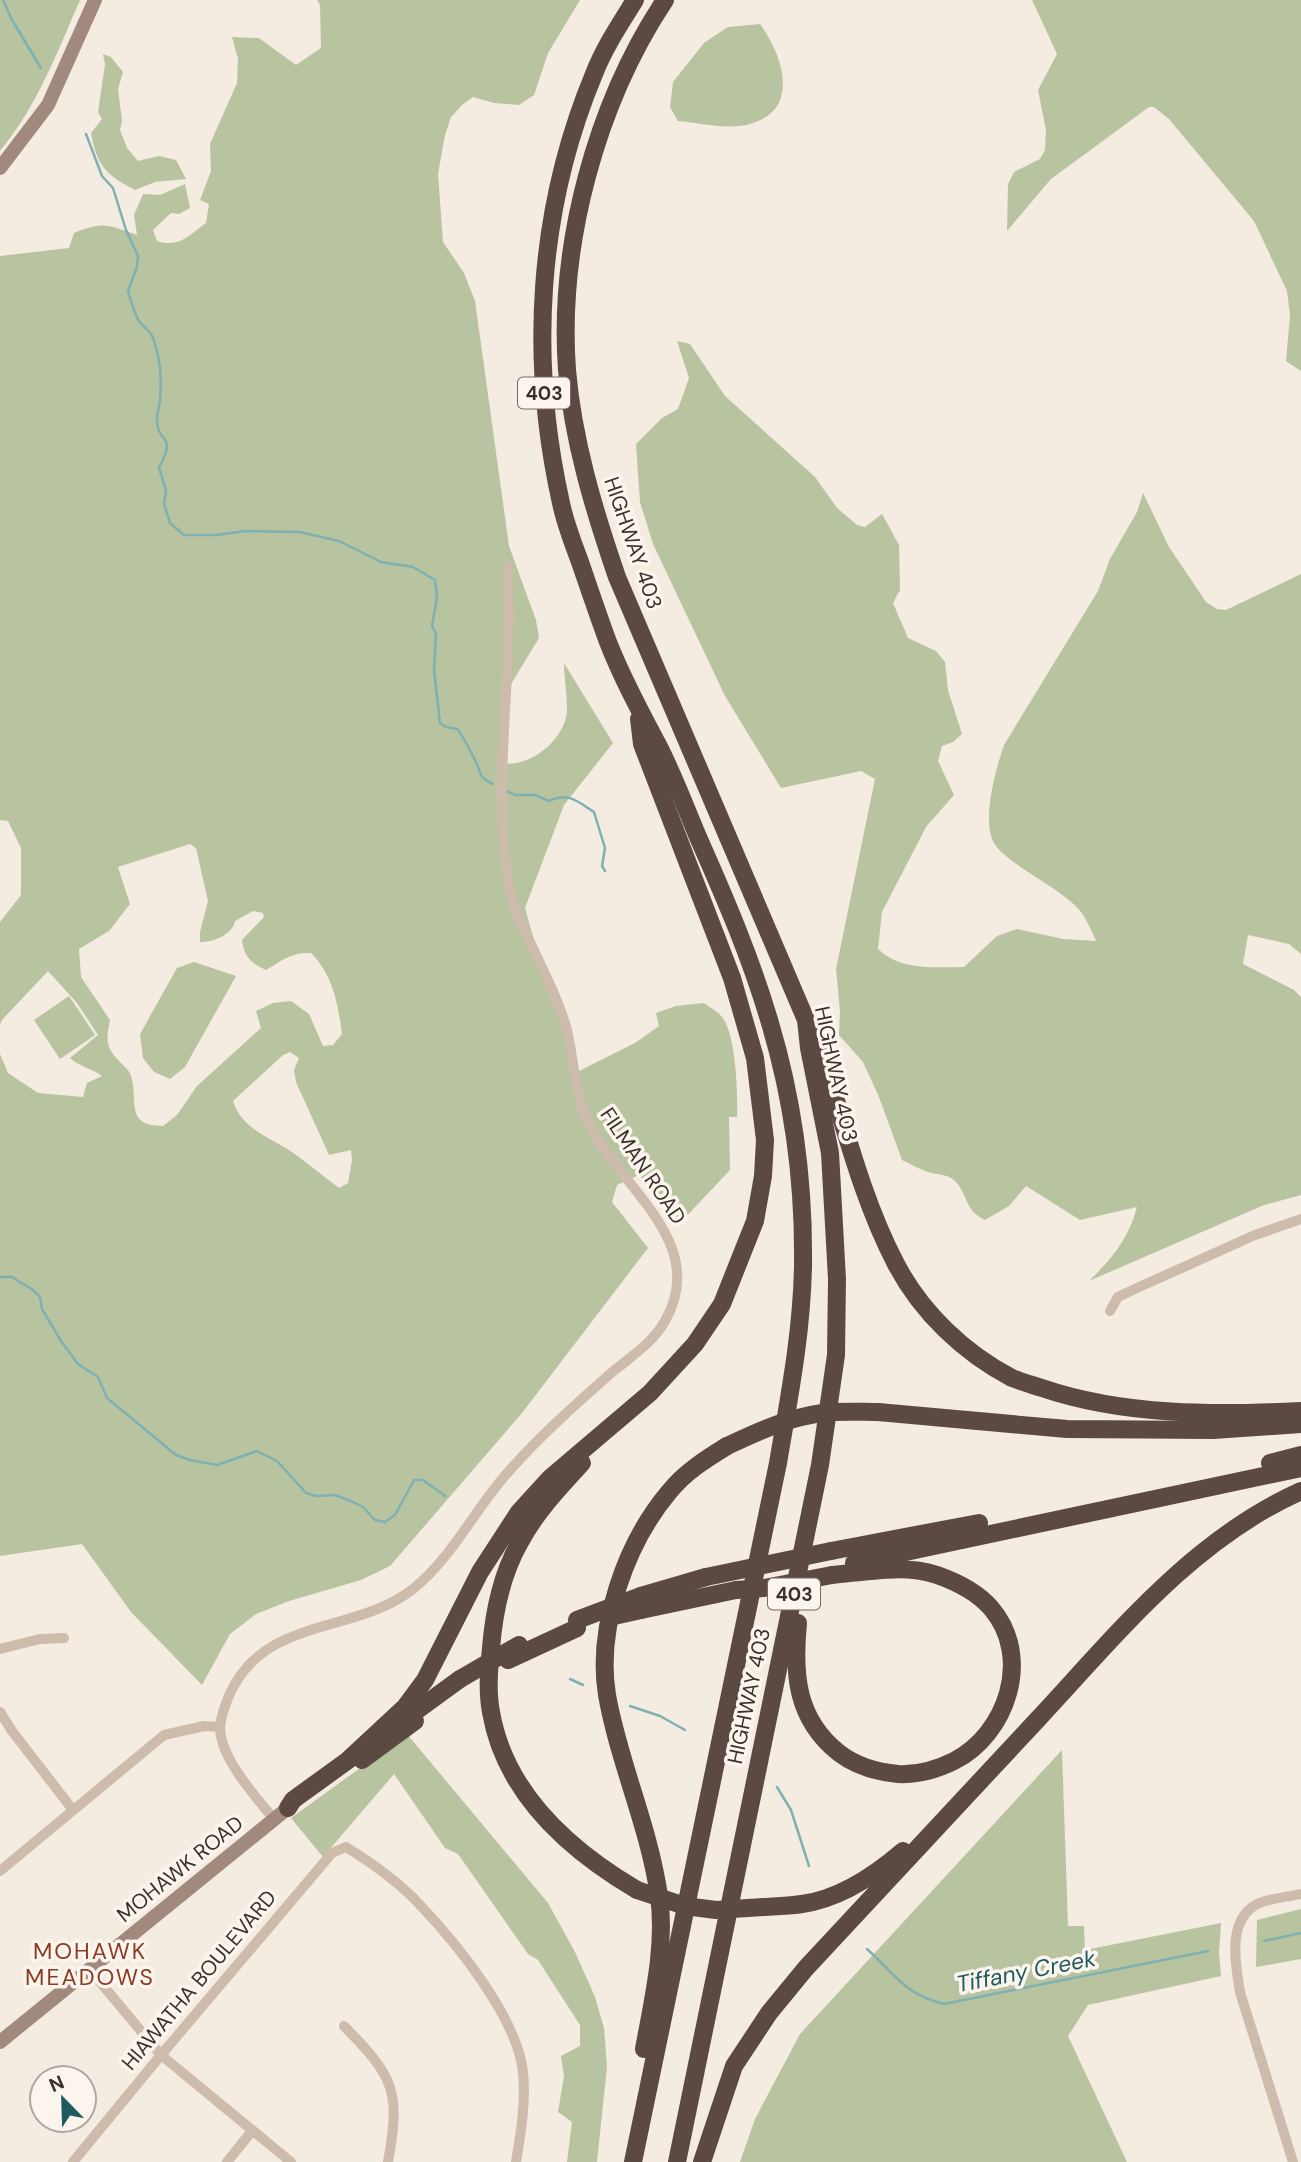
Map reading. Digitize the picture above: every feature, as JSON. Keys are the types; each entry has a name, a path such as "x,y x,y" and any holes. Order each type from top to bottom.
{"highway":[{"name":"HIGHWAY 403","path":"633,2162 778,1464 796,1356 803,1265 798,1166 787,1090 771,1025 748,951 659,746 637,709 608,642 562,508 550,446 541,369 542,292 548,238 557,192 579,114 595,70 635,0"},
{"name":"HIGHWAY 403","path":"665,0 642,35 607,115 573,241 566,334 572,409 595,513 617,577 806,1020 830,1153 837,1279 836,1355 820,1465 677,2162"},
{"path":"349,1759 404,1707 425,1680 480,1572 519,1512 550,1478 650,1393 695,1344 722,1304 755,1221 763,1176 765,1140 755,1058 732,978 642,744 637,709"},
{"path":"806,1020 820,1048 870,1204 896,1264 925,1308 966,1347 1013,1378 1092,1402 1174,1412 1301,1411"},
{"path":"625,2162 655,1986 659,1945 659,1898 644,1822 629,1782 607,1692 606,1653 613,1598 636,1540 669,1491 699,1463 727,1446 779,1424 808,1415 834,1412 878,1412 1068,1429 1213,1430 1301,1424"},
{"path":"625,1415 533,1520 519,1543 495,1607 489,1689 491,1712 498,1740 520,1786 533,1805 577,1851 637,1890 685,1906 716,1910 805,1904 843,1892 888,1864 954,1810"},
{"path":"641,1603 703,1598 737,1590 764,1588 831,1565 1027,1514 1301,1455"},
{"path":"281,1814 293,1800 349,1759 514,1652 577,1624 641,1603 706,1577 831,1565 1301,1468"},
{"path":"702,2162 734,2066 769,2013 806,1968 1147,1600 1228,1532 1262,1510 1301,1491"},
{"path":"800,1565 801,1590 794,1656 796,1681 807,1714 827,1743 849,1760 881,1772 909,1775 939,1768 969,1753 986,1736 1001,1713 1009,1692 1011,1652 1003,1627 991,1608 968,1588 935,1574 831,1565"},
{"path":"281,1814 298,1807 461,1684"}],"main road":[{"path":"0,168 48,105 95,0"},
{"name":"MOHAWK ROAD","path":"0,2042 281,1814"}],"street":[{"name":"FILMAN ROAD","path":"220,1727 223,1712 239,1675 254,1658 272,1645 296,1634 389,1603 429,1576 511,1469 596,1387 654,1336 665,1321 674,1301 677,1285 672,1243 588,1122 578,1096 566,1028 511,899 504,838 501,760 509,627 507,566"},
{"path":"1110,1311 1118,1297 1137,1287 1255,1235 1301,1219"},
{"path":"0,1649 40,1639 64,1638"},
{"path":"0,1712 73,1810"},
{"path":"0,1871 164,1735 195,1727 220,1727 234,1767 281,1814"},
{"name":"HIAWATHA BOULEVARD","path":"73,2162 332,1853 345,1847 365,1858 420,1905 494,1998 513,2032 523,2071 523,2119 516,2162"},
{"path":"1293,2162 1240,1992 1236,1943 1237,1927 1247,1911 1260,1903 1301,1894"},
{"path":"90,1970 161,2054 291,2162"},
{"path":"344,2026 374,2056 386,2075 396,2121 388,2162"},
{"path":"227,2162 252,2131"}],"green space":[{"path":"0,0 80,0 36,97 0,151"},
{"path":"317,0 580,0 548,53 534,95 519,105 494,103 473,97 451,117 438,174 443,242 464,273 475,301 509,546 536,620 539,638 505,694 499,763 510,764 530,758 540,753 556,738 567,713 564,663 613,743 564,805 525,908 545,980 570,1029 575,1073 635,1043 659,1026 656,1013 676,1006 704,1003 722,1017 727,1025 733,1050 737,1117 729,1117 730,1170 681,1222 639,1175 617,1185 612,1202 648,1248 522,1413 390,1566 361,1580 289,1601 256,1614 230,1634 202,1685 131,1612 82,1544 0,1556 0,1054 8,1073 38,1093 83,1097 87,1083 102,1076 70,1058 98,1035 77,1003 48,971 0,1025 0,922 21,895 21,848 8,821 0,820 0,256 69,248 74,233 93,227 112,227 137,235 134,215 143,194 160,195 185,184 190,208 179,214 171,213 153,230 157,241 177,242 206,223 209,204 200,200 211,171 210,144 237,83 238,59 232,37 259,38 296,65 321,48 320,5","holes":["190,844 196,848 208,901 200,942 222,937 235,921 253,911 263,913 264,917 242,940 247,955 252,962 266,970 293,955 311,953 329,980 342,1034 333,1045 323,1046 309,1014 291,1001 273,1003 256,1011 261,1028 197,1086 177,1115 163,1126 151,1125 138,1117 130,1074 109,1048 110,1020 81,977 79,949 109,931 130,904 118,867","290,1052 299,1058 294,1070 296,1082 329,1155 351,1150 348,1183 339,1188 295,1154 251,1126 237,1111 233,1101 283,1055"]},
{"path":"1032,0 1301,0 1301,371 1286,361 1290,315 1287,291 1254,221 1169,119 1154,107 1149,107 1051,179 1007,231 1008,184 1014,172 1040,159 1045,150 1046,130 1038,90 1057,54"},
{"path":"760,24 775,50 783,79 782,93 768,116 744,125 725,126 678,121 670,107 673,82 704,43 728,27"},
{"path":"103,54 111,57 123,72 118,89 122,121 120,130 127,148 138,161 159,156 176,160 186,179 155,182 135,190 110,174 100,162 91,133 102,119 98,112 105,64"},
{"path":"677,341 690,344 725,396 815,477 837,508 857,525 865,527 882,514 899,545 900,590 893,603 908,638 936,651 945,662 948,690 962,734 953,742 942,746 938,761 954,795 926,827 882,912 878,949 897,961 918,966 964,967 997,936 1017,929 1063,939 1096,941 1083,915 1072,903 999,849 990,831 990,807 994,779 1004,745 1098,591 1110,559 1137,512 1143,493 1169,547 1206,602 1217,609 1226,610 1301,574 1301,954 1289,944 1248,935 1243,964 1294,990 1301,997 1301,1195 1264,1205 1089,1281 1119,1247 1137,1207 1080,1220 1026,1186 1009,1206 985,1220 973,1212 959,1186 952,1179 925,1171 902,1160 863,1062 839,1035 836,969 875,779 861,771 781,788 725,696 653,544 640,502 636,444 662,418 678,409 689,378"},
{"path":"194,962 236,976 185,1067 170,1079 154,1072 143,1058 140,1034 177,968"},
{"path":"69,996 95,1035 60,1059 34,1020"},
{"path":"407,1734 548,1903 576,1954 595,1997 604,2028 607,2067 597,2162 567,2162 572,2122 558,2112 564,2076 561,2056 580,2046 580,2025 538,1960 528,1954 458,1854 445,1848 394,1774 323,1857 291,1818"},
{"path":"1062,1750 1068,1926 1084,1926 1085,1950 1221,1923 1221,1976 1088,2005 1068,2036 1127,2162 740,2162 755,2119 800,2034"},
{"path":"1301,1909 1301,1959 1256,1967 1257,1920"}],"waterway":[{"path":"3,0 41,68"},
{"path":"86,134 102,176 113,188 126,230 138,256 128,291 137,318 152,336 159,360 161,391 157,419 160,433 167,443 159,468 166,490 164,504 170,523 184,535 246,531 300,532 339,541 381,562 413,567 435,580 437,597 432,626 436,634 434,670 440,723 457,729 482,776 493,784"},
{"path":"507,791 515,795 535,795 549,801 568,798 594,812 605,848 602,866 605,871"},
{"name":"Tiffany Creek","path":"0,1277 12,1277 40,1297 42,1309 61,1341 78,1364 98,1377 107,1398 176,1455 217,1465 257,1451 277,1461 306,1493 316,1496 335,1495 363,1507 375,1520 385,1522 395,1515 414,1480 423,1480 445,1496"},
{"name":"Tiffany Creek","path":"570,1679 583,1685"},
{"name":"Tiffany Creek","path":"630,1706 660,1716 685,1730"},
{"name":"Tiffany Creek","path":"777,1787 791,1810 809,1866"},
{"name":"Tiffany Creek","path":"1264,1941 1301,1933"},
{"name":"Tiffany Creek","path":"867,1949 910,1989 944,2004 1208,1951"}],"district":[{"name":"MOHAWK MEADOWS","path":"90,1964"}]}
